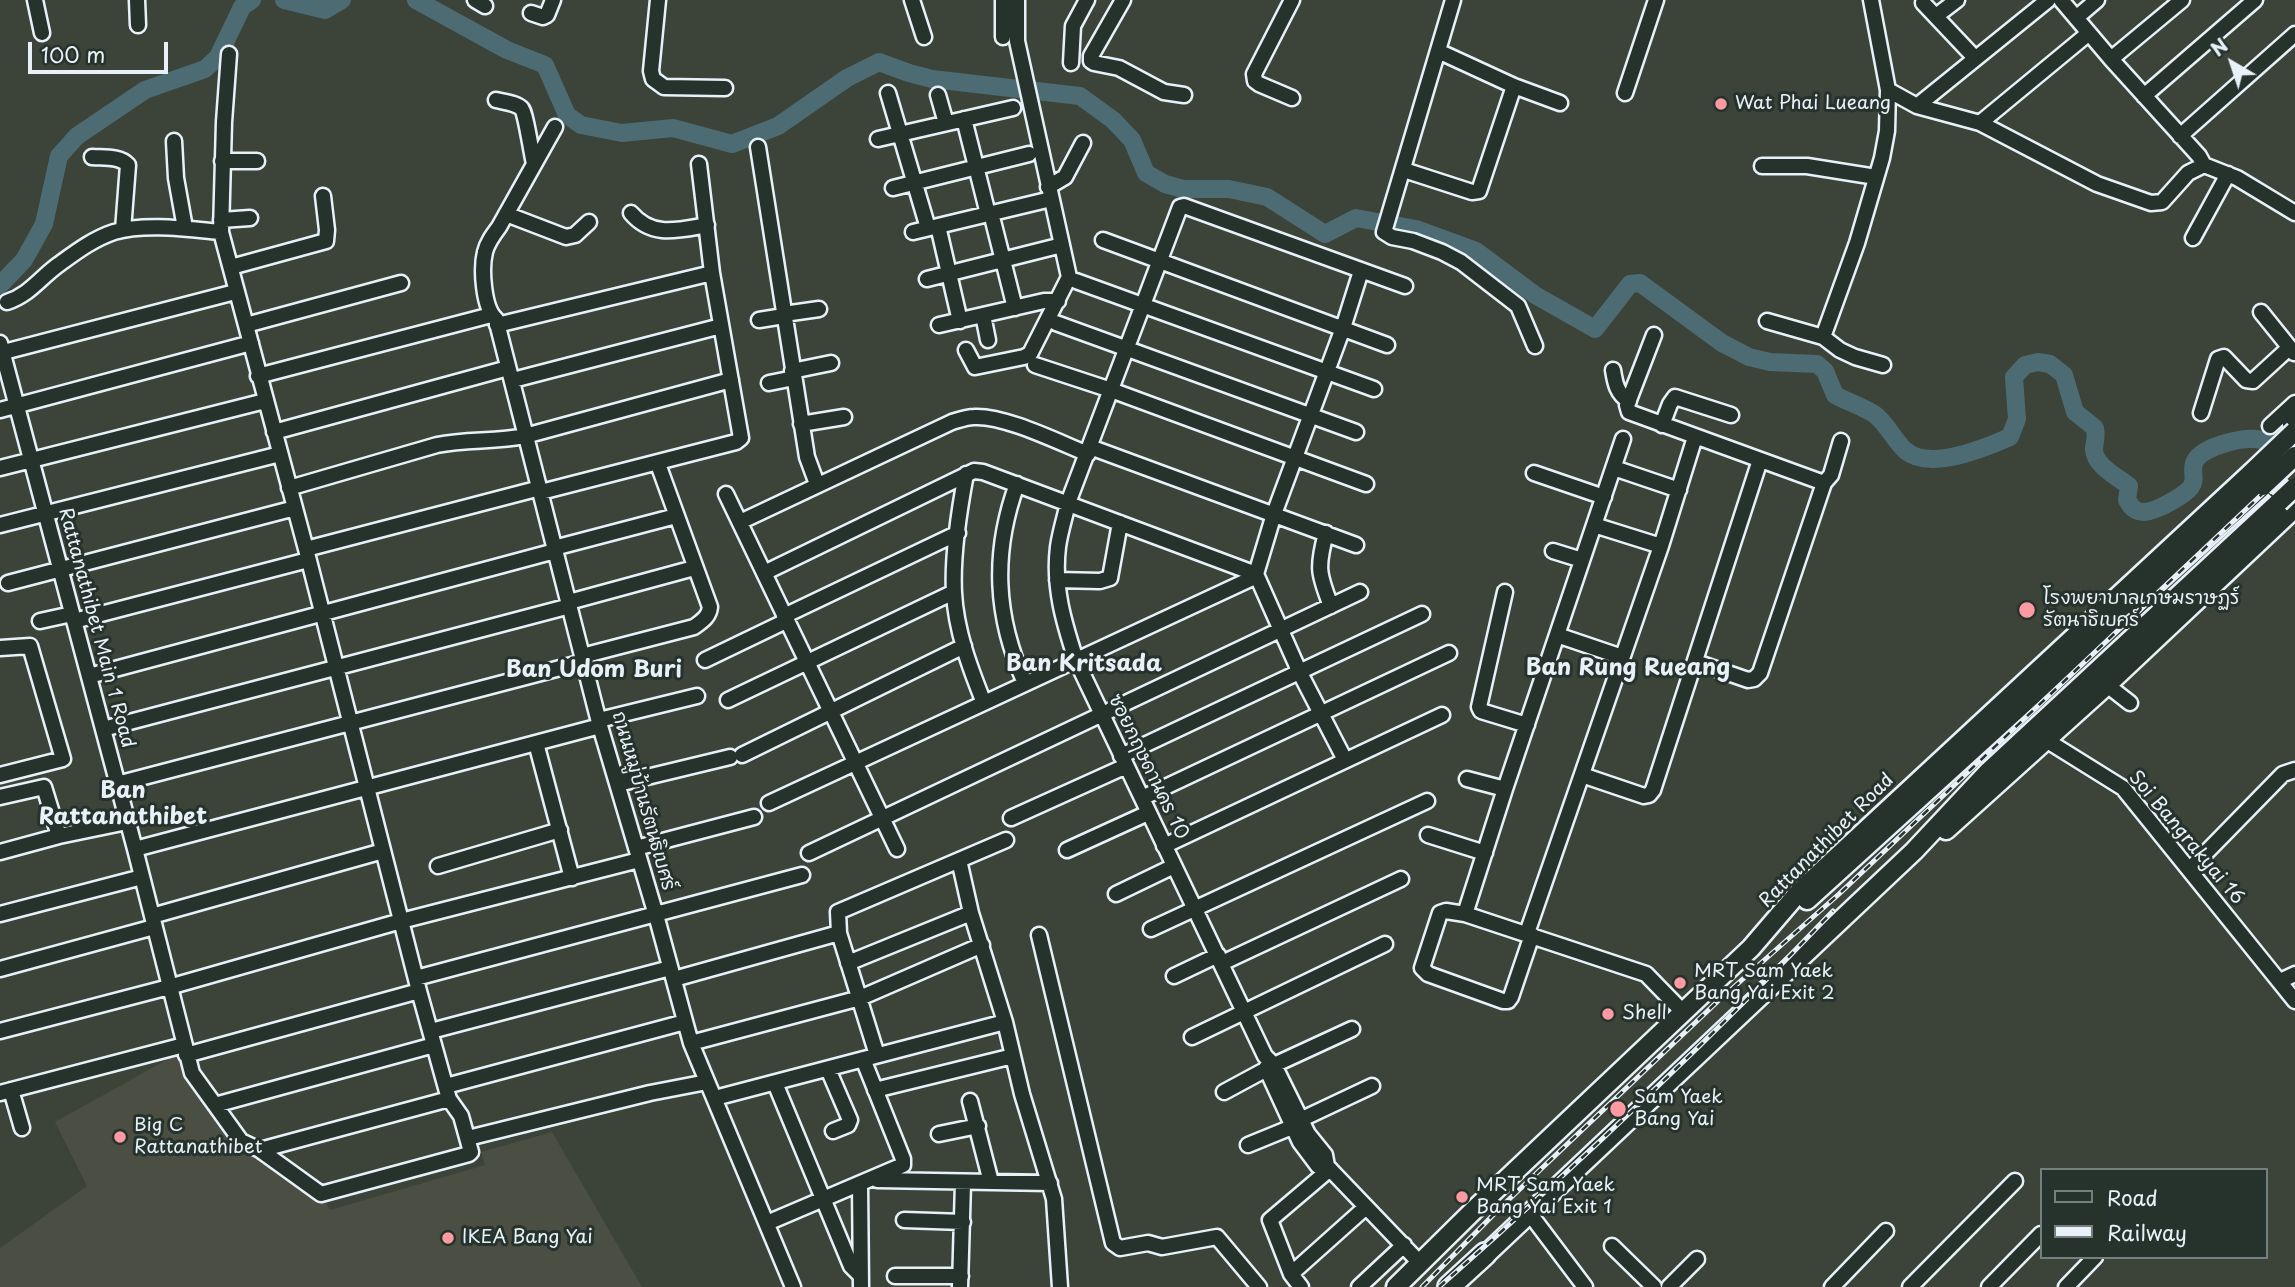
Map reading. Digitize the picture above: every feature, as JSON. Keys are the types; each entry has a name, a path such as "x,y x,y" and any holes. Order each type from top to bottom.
{"highway":[{"path":"1449,1287 1485,1254"}],"main road":[{"path":"2295,417 2292,424 2295,430"},
{"name":"Rattanathibet Road","path":"1395,1287 1751,948 1867,848 2257,479 2295,430"},
{"name":"Rattanathibet Road","path":"1751,948 1799,892 2137,580 2257,479 2295,456"},
{"path":"2137,580 2172,533 2243,466 2251,463 2289,511"},
{"path":"1914,851 1955,824 2107,685 2289,511 2295,487"},
{"path":"1455,1287 1485,1254 1914,851 1989,771 2289,511"}],"street":[{"path":"35,0 42,33"},
{"path":"137,0 138,25"},
{"path":"531,13 543,17 547,15 553,0"},
{"path":"658,0 651,71 653,79 664,87 725,88"},
{"path":"912,0 924,37"},
{"path":"1003,0 1003,37"},
{"path":"966,350 975,367 1024,358 1033,350 1069,277 1017,41 1017,0"},
{"path":"1071,63 1073,26 1087,0"},
{"path":"1123,0 1091,56 1091,61 1123,69 1164,92 1184,95"},
{"path":"1292,0 1254,78 1259,84 1292,98"},
{"path":"1453,0 1384,232 1392,237 1413,241 1442,252 1461,262 1518,306 1535,346"},
{"path":"1625,93 1656,0"},
{"path":"1823,337 1857,243 1887,131 1888,90 1871,0"},
{"path":"1937,16 1957,0"},
{"path":"1917,106 2048,0"},
{"path":"2062,0 2204,165 2228,174 2295,212"},
{"path":"2076,18 2097,0"},
{"path":"2111,59 2182,0"},
{"path":"2144,96 2255,0"},
{"path":"1923,3 1975,58"},
{"path":"1980,123 2089,33"},
{"path":"2180,135 2295,34"},
{"path":"1438,51 1514,86 1560,103"},
{"path":"229,54 221,226 235,292 295,508 417,984 448,1092 461,1116 468,1138 650,1093 707,1082"},
{"path":"1404,170 1472,192 1479,191 1514,86"},
{"path":"1888,90 1917,106 1980,123 2097,184 2151,204 2162,202 2188,173 2204,165"},
{"path":"888,93 915,181 950,273 960,321"},
{"path":"937,95 946,123"},
{"path":"496,100 520,106 525,112 534,163"},
{"path":"878,138 1013,108"},
{"path":"964,119 1015,308"},
{"name":"ถนนหมู่บ้านรัตนธิเบศร์","path":"555,127 489,241 483,262 484,286 510,374 600,723 691,1043 793,1287"},
{"path":"174,141 176,178 185,229"},
{"path":"913,232 989,214 1050,193 1065,177 1083,143"},
{"path":"758,147 801,424 807,457 817,484"},
{"path":"893,188 1028,155"},
{"path":"92,157 125,161 128,165 123,230"},
{"path":"222,161 257,161"},
{"path":"40,621 73,618 540,490 658,464 736,442 741,438 712,272 699,164"},
{"path":"1762,166 1807,166 1876,177"},
{"path":"2193,238 2228,174"},
{"path":"231,267 326,241 323,197"},
{"name":"ซอยกฤษดานคร 10","path":"1361,271 1184,206 1180,207 1068,503 1058,547 1057,580 1063,621 1076,660 1318,1166 1328,1167 1420,1263"},
{"path":"631,213 645,227 654,229 679,230 707,225"},
{"path":"506,214 566,237 575,235 589,222"},
{"path":"7,302 26,293 88,244 123,230 221,226 250,218"},
{"path":"1103,240 1387,345"},
{"path":"927,279 1062,245"},
{"path":"1345,760 1280,631 1257,575 1274,514 1343,328 1361,271 1405,286"},
{"path":"258,376 712,272"},
{"path":"1076,281 1374,389"},
{"path":"246,325 401,283"},
{"path":"1,349 235,292"},
{"path":"939,325 1058,300"},
{"path":"759,320 819,309"},
{"path":"2201,413 2218,359 2228,359 2246,380 2253,380 2292,351 2261,312"},
{"path":"983,315 988,340"},
{"path":"1767,321 1823,337 1840,350 1883,365"},
{"path":"1056,323 1356,432"},
{"path":"274,432 721,326"},
{"path":"1654,335 1627,405 1629,412 1824,483"},
{"path":"0,411 251,343"},
{"name":"Rattanathibet Main 1 Road","path":"1,349 135,849 191,1073 241,1141 260,1150 321,1194 469,1154 471,1152 468,1138"},
{"path":"769,383 831,362"},
{"path":"1035,365 1111,390 1366,484"},
{"path":"1613,370 1617,388 1629,401"},
{"path":"289,488 438,445 456,441 525,436 731,380"},
{"path":"1662,425 1675,397 1731,415"},
{"path":"0,468 265,401"},
{"path":"2270,426 2295,403"},
{"path":"740,522 817,484 953,422 972,416 989,417 1089,450 1356,545"},
{"path":"801,424 845,417"},
{"path":"1683,1012 1646,974 1529,934 1465,914 1447,911 1440,913 1422,968 1428,974 1503,1001 1508,1001 1511,997 1529,934 1661,546 1695,437"},
{"path":"1465,914 1623,439"},
{"path":"1696,662 1748,680 1755,679 1760,673 1824,483 1831,475 1842,441"},
{"path":"0,525 280,454"},
{"path":"1582,775 1644,796 1653,790 1760,460"},
{"path":"117,784 694,627 707,616 710,607 658,464"},
{"path":"1614,468 1679,490"},
{"path":"764,573 966,474 983,472 1257,575"},
{"path":"1534,473 1604,496"},
{"path":"966,474 954,592 964,646 984,703"},
{"path":"1017,484 1008,509 1000,569 1000,594 1007,636 1025,683"},
{"path":"726,494 897,849"},
{"path":"8,583 295,508"},
{"path":"89,676 676,516"},
{"path":"1057,580 1100,581 1110,578 1121,523"},
{"path":"1594,525 1661,546"},
{"path":"705,660 958,533"},
{"path":"1326,533 1319,572 1331,606"},
{"path":"1553,551 1582,559"},
{"path":"103,729 335,668 694,568"},
{"path":"769,803 1257,575"},
{"path":"728,700 954,592"},
{"path":"810,853 1360,592"},
{"path":"1505,592 1479,707 1481,711 1527,725"},
{"path":"1011,818 1422,614"},
{"path":"1557,635 1622,657"},
{"path":"0,648 30,646 63,759 0,775"},
{"path":"618,784 736,756 964,646"},
{"path":"1142,798 1449,653"},
{"path":"2107,685 2130,703"},
{"path":"135,849 536,743 697,696"},
{"path":"1164,846 1441,715"},
{"name":"Soi Bangrakyai 16","path":"2046,740 2123,788 2295,1001"},
{"path":"536,743 572,878"},
{"path":"2190,869 2283,774 2295,770"},
{"path":"1467,779 1505,789"},
{"path":"0,797 44,787 59,836"},
{"path":"1151,929 1427,801"},
{"path":"1068,850 1148,813"},
{"path":"0,1031 169,987 401,921 572,878 754,817"},
{"path":"0,852 127,822"},
{"path":"438,866 560,830"},
{"path":"1428,835 1485,853"},
{"path":"767,1223 900,1168 904,1163 875,1090 860,998 839,933 836,917 838,912 842,908 1006,840"},
{"path":"0,969 383,851"},
{"path":"960,860 971,913 1005,1022 1054,1199 1060,1287"},
{"path":"1116,894 1174,866"},
{"path":"22,1128 6,1092 185,1050 802,875"},
{"path":"0,915 142,877"},
{"path":"1174,976 1220,959 1401,879"},
{"path":"848,963 971,913"},
{"path":"215,1105 433,1038 672,974 839,933"},
{"path":"1039,935 1113,1243 1120,1248 1148,1243 1162,1247 1217,1237 1259,1287"},
{"path":"1192,1037 1385,944"},
{"path":"691,1043 860,998 982,945"},
{"path":"2280,981 2295,974"},
{"path":"260,1150 685,1022"},
{"path":"715,1098 1005,1022"},
{"path":"1224,1092 1268,1064 1352,1029"},
{"path":"875,1090 1013,1056"},
{"path":"828,1069 850,1119 848,1125 833,1131"},
{"path":"775,1083 851,1266 861,1281"},
{"path":"1248,1145 1372,1086"},
{"path":"970,1101 991,1182"},
{"path":"939,1134 978,1126"},
{"path":"1301,1287 1291,1274 1270,1220 1328,1167"},
{"path":"1910,1287 2015,1181"},
{"path":"866,1182 1050,1184"},
{"path":"861,1281 866,1182"},
{"path":"895,1276 961,1281 963,1183"},
{"path":"1291,1274 1366,1207"},
{"path":"1530,1214 1584,1287"},
{"path":"904,1220 963,1222"},
{"path":"1832,1287 1886,1231"},
{"path":"1989,1287 2039,1236"},
{"path":"1359,1287 1404,1245"},
{"path":"1612,1246 1654,1287"},
{"path":"1669,1287 1697,1259"},
{"path":"2066,1287 2093,1259"}],"shaded area":[{"path":"188,1048 195,1072 248,1148 317,1187 330,1210 485,1165 481,1152 552,1132 642,1287 0,1287 0,1248 87,1186 55,1122"}],"waterway":[{"path":"0,285 24,260 44,224 59,156 77,136 145,90 205,69 218,57 242,7 252,0"},
{"path":"284,0 325,10 342,0"},
{"path":"416,0 507,50 545,65 567,115 581,125 622,133 673,128 732,144 778,126 847,78 879,62 932,79 1080,96 1113,120 1132,140 1146,173 1165,184 1183,189 1229,189 1267,197 1325,234 1356,218 1416,229 1476,251 1535,295 1595,329 1630,284 1640,283 1722,343 1749,357 1770,362 1817,364 1825,371 1835,395 1874,414 1902,447 1916,457 1929,459 1958,456 2010,437 2017,419 2014,377 2025,365 2038,362 2050,364 2064,375 2075,412 2095,428 2095,456 2108,471 2129,486 2127,500 2138,511 2155,509 2187,491 2193,484 2195,461 2216,446 2238,440 2257,439 2264,441 2286,458"}],"railway":[{"path":"1422,1287 1502,1206 1718,1001 1839,894 2295,463"},
{"path":"1439,1287 1640,1103 1833,911"}],"place":[{"name":"Wat Phai Lueang","path":"1721,104"},
{"name":"โรงพยาบาลเกษมราษฏร์ รัตนาธิเบศร์","path":"2027,610"},
{"name":"MRT Sam Yaek Bang Yai Exit 2","path":"1680,983"},
{"name":"Shell","path":"1608,1014"},
{"name":"Sam Yaek Bang Yai","path":"1618,1109"},
{"name":"Big C Rattanathibet","path":"120,1137"},
{"name":"MRT Sam Yaek Bang Yai Exit 1","path":"1462,1197"},
{"name":"IKEA Bang Yai","path":"448,1238"}],"district":[{"name":"Ban Kritsada","path":"1084,665"},
{"name":"Ban Rung Rueang","path":"1628,669"},
{"name":"Ban Udom Buri","path":"594,671"},
{"name":"Ban Rattanathibet","path":"123,805"}]}
